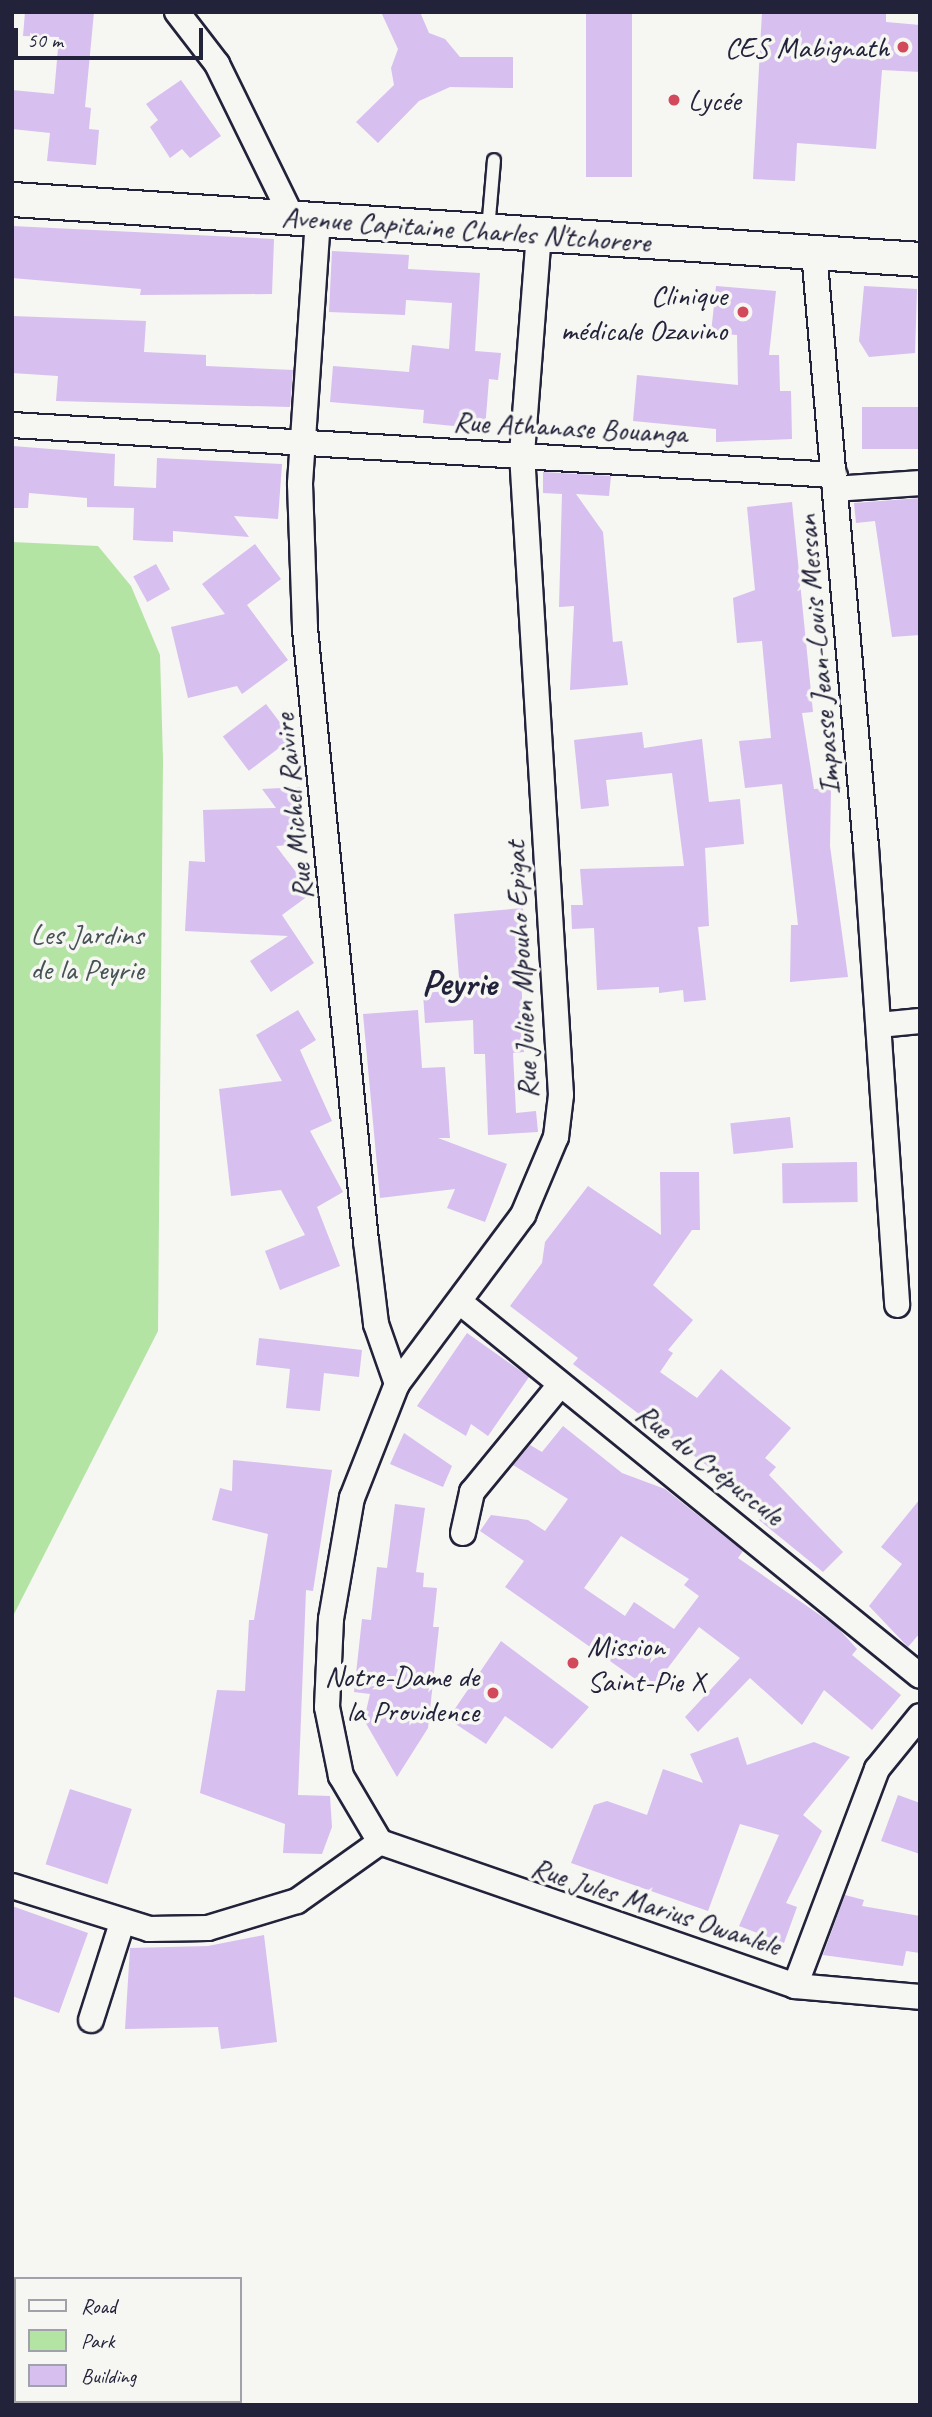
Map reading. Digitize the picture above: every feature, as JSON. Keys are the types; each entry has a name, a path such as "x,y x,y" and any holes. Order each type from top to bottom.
{"main road":[{"name":"Avenue Capitaine Charles N'tchorere","path":"12,199 920,259"}],"street":[{"path":"177,12 217,64 305,218"},
{"name":"Rue Michel Raivire","path":"305,218 305,629 376,1324 397,1384"},
{"name":"Rue Julien Mpouho Epigat","path":"380,1842 341,1776 330,1738 327,1669 352,1498 397,1384 496,1258 541,1179 556,1137 561,1095 522,454 539,234"},
{"name":"Impasse Jean-Louis Messan","path":"814,252 879,1025 897,1305"},
{"name":"Rue Athanase Bouanga","path":"12,425 303,444 522,454 834,482 920,482"},
{"path":"879,1025 920,1021"},
{"name":"Rue du Crépuscule","path":"461,1303 920,1676"},
{"path":"463,1533 472,1492 560,1385"},
{"path":"795,1986 877,1769 920,1716"},
{"path":"12,1886 122,1923 180,1932 251,1920 340,1875 380,1842"},
{"name":"Rue Jules Marius Owanlele","path":"380,1842 795,1986 920,1997"},
{"path":"91,2020 122,1923"}],"lane":[{"path":"488,231 494,160"}],"green space":[{"name":"Les Jardins de la Peyrie","path":"12,542 98,546 131,586 160,655 163,760 158,1331 12,1618"}],"building":[{"path":"25,12 94,12 85,107 91,108 89,129 99,130 96,165 47,161 50,133 12,129 12,90 54,94 59,37 23,36"},
{"path":"381,12 420,12 429,33 445,39 460,57 513,57 513,88 450,87 419,101 378,143 356,122 394,85 391,68 398,49"},
{"path":"586,12 632,12 632,177 586,177"},
{"path":"762,12 886,12 886,22 920,25 920,72 882,70 876,149 797,143 795,181 753,179"},
{"path":"181,80 221,136 190,158 182,149 170,158 150,127 158,120 146,104"},
{"path":"12,226 274,239 272,294 140,295 141,289 12,278"},
{"path":"332,251 409,255 408,269 480,273 475,351 501,353 498,380 489,379 485,429 423,423 424,410 330,402 333,366 409,372 412,345 449,349 452,303 406,300 405,315 329,312"},
{"path":"716,286 776,291 769,355 779,355 780,391 791,391 792,439 716,442 716,429 633,421 637,375 738,385 737,335 711,333"},
{"path":"864,286 917,289 915,353 869,357 859,341"},
{"path":"12,316 146,321 144,352 206,355 206,366 293,370 290,407 56,401 58,376 12,373"},
{"path":"862,407 920,407 920,449 862,449"},
{"path":"12,446 115,454 114,486 156,488 157,458 282,464 278,519 234,516 249,537 173,531 173,542 146,541 133,540 134,508 87,507 87,498 29,493 28,508 12,508"},
{"path":"543,472 611,476 609,496 576,494 603,532 613,642 622,641 628,685 570,690 574,606 559,607 562,494 543,493"},
{"path":"920,498 920,635 892,637 875,521 856,523 854,503"},
{"path":"792,502 813,712 802,713 814,789 831,788 830,846 848,977 790,982 791,925 798,925 782,784 745,788 739,741 771,738 762,641 737,643 733,598 755,590 747,507"},
{"path":"255,544 281,579 247,605 288,660 242,694 237,686 188,698 171,627 225,614 202,584"},
{"path":"156,564 170,589 147,602 133,577"},
{"path":"266,704 292,738 249,771 223,736"},
{"path":"642,732 644,748 702,739 709,802 740,799 744,844 705,848 709,926 698,927 706,1000 684,1002 683,990 659,993 659,987 597,990 594,928 572,929 571,905 583,905 580,869 684,866 672,773 606,780 609,806 581,809 574,740"},
{"path":"300,787 302,844 276,846 312,893 282,915 314,963 271,992 250,961 288,936 185,931 189,861 205,862 203,810 276,808 262,789"},
{"path":"523,908 528,970 521,970 524,1052 513,1053 516,1113 536,1111 538,1132 488,1135 485,1054 474,1054 473,1020 425,1023 423,993 460,990 454,914"},
{"path":"298,1010 316,1040 300,1050 332,1121 310,1131 343,1192 317,1207 340,1266 280,1290 265,1251 305,1235 281,1190 231,1196 219,1089 282,1081 256,1035"},
{"path":"418,1010 422,1068 445,1067 450,1138 438,1138 507,1164 485,1222 447,1208 455,1189 380,1198 363,1014"},
{"path":"790,1117 793,1148 734,1154 730,1123"},
{"path":"857,1162 858,1202 783,1203 782,1163"},
{"path":"660,1172 699,1172 700,1230 692,1230 653,1285 693,1320 668,1350 673,1353 660,1372 697,1398 721,1369 791,1428 765,1458 776,1467 769,1475 843,1552 823,1572 759,1520 767,1511 573,1364 578,1358 510,1306 542,1263 545,1242 588,1186 661,1235"},
{"path":"467,1333 529,1377 488,1436 471,1424 466,1436 417,1406"},
{"path":"259,1338 362,1350 359,1377 324,1373 320,1411 286,1408 290,1369 256,1365"},
{"path":"563,1426 622,1473 665,1489 743,1551 738,1558 837,1627 857,1649 852,1655 901,1695 872,1730 824,1690 802,1725 750,1678 698,1732 685,1717 740,1658 699,1627 651,1690 505,1587 524,1561 480,1531 491,1515 528,1520 545,1531 568,1499 513,1465 530,1445 542,1452","holes":["621,1536 689,1579 684,1585 699,1596 674,1629 634,1602 625,1616 584,1588"]},
{"path":"404,1433 452,1466 443,1487 390,1464"},
{"path":"233,1460 332,1470 313,1591 306,1590 298,1795 330,1796 332,1827 322,1854 283,1853 285,1824 200,1793 217,1690 245,1691 249,1620 254,1620 268,1534 212,1520 220,1488 232,1491"},
{"path":"920,1499 920,1633 908,1647 869,1606 902,1564 881,1547"},
{"path":"395,1504 425,1508 416,1572 424,1573 423,1587 437,1588 433,1627 439,1627 428,1728 397,1777 364,1720 370,1694 354,1692 362,1619 371,1620 377,1567 387,1568"},
{"path":"501,1641 589,1707 552,1749 505,1716 486,1744 448,1719"},
{"path":"738,1737 747,1765 814,1742 850,1757 803,1815 822,1831 786,1903 797,1907 784,1943 739,1926 779,1835 740,1824 708,1911 571,1863 594,1805 607,1801 647,1815 663,1769 703,1783 690,1754"},
{"path":"70,1789 132,1809 107,1884 46,1864"},
{"path":"898,1795 920,1803 920,1854 881,1841"},
{"path":"845,1895 864,1900 862,1906 920,1916 920,1953 906,1951 903,1966 823,1955"},
{"path":"12,1906 88,1933 59,2013 12,1996"},
{"path":"264,1935 277,2042 221,2049 218,2027 125,2029 130,1948 208,1946"}],"place":[{"name":"CES Mabignath","path":"903,47"},
{"name":"Lycée","path":"674,100"},
{"name":"Clinique médicale Ozavino","path":"743,312"},
{"name":"Mission Saint-Pie X","path":"573,1663"},
{"name":"Notre-Dame de la Providence","path":"493,1693"}],"district":[{"name":"Peyrie","path":"459,983"}]}
